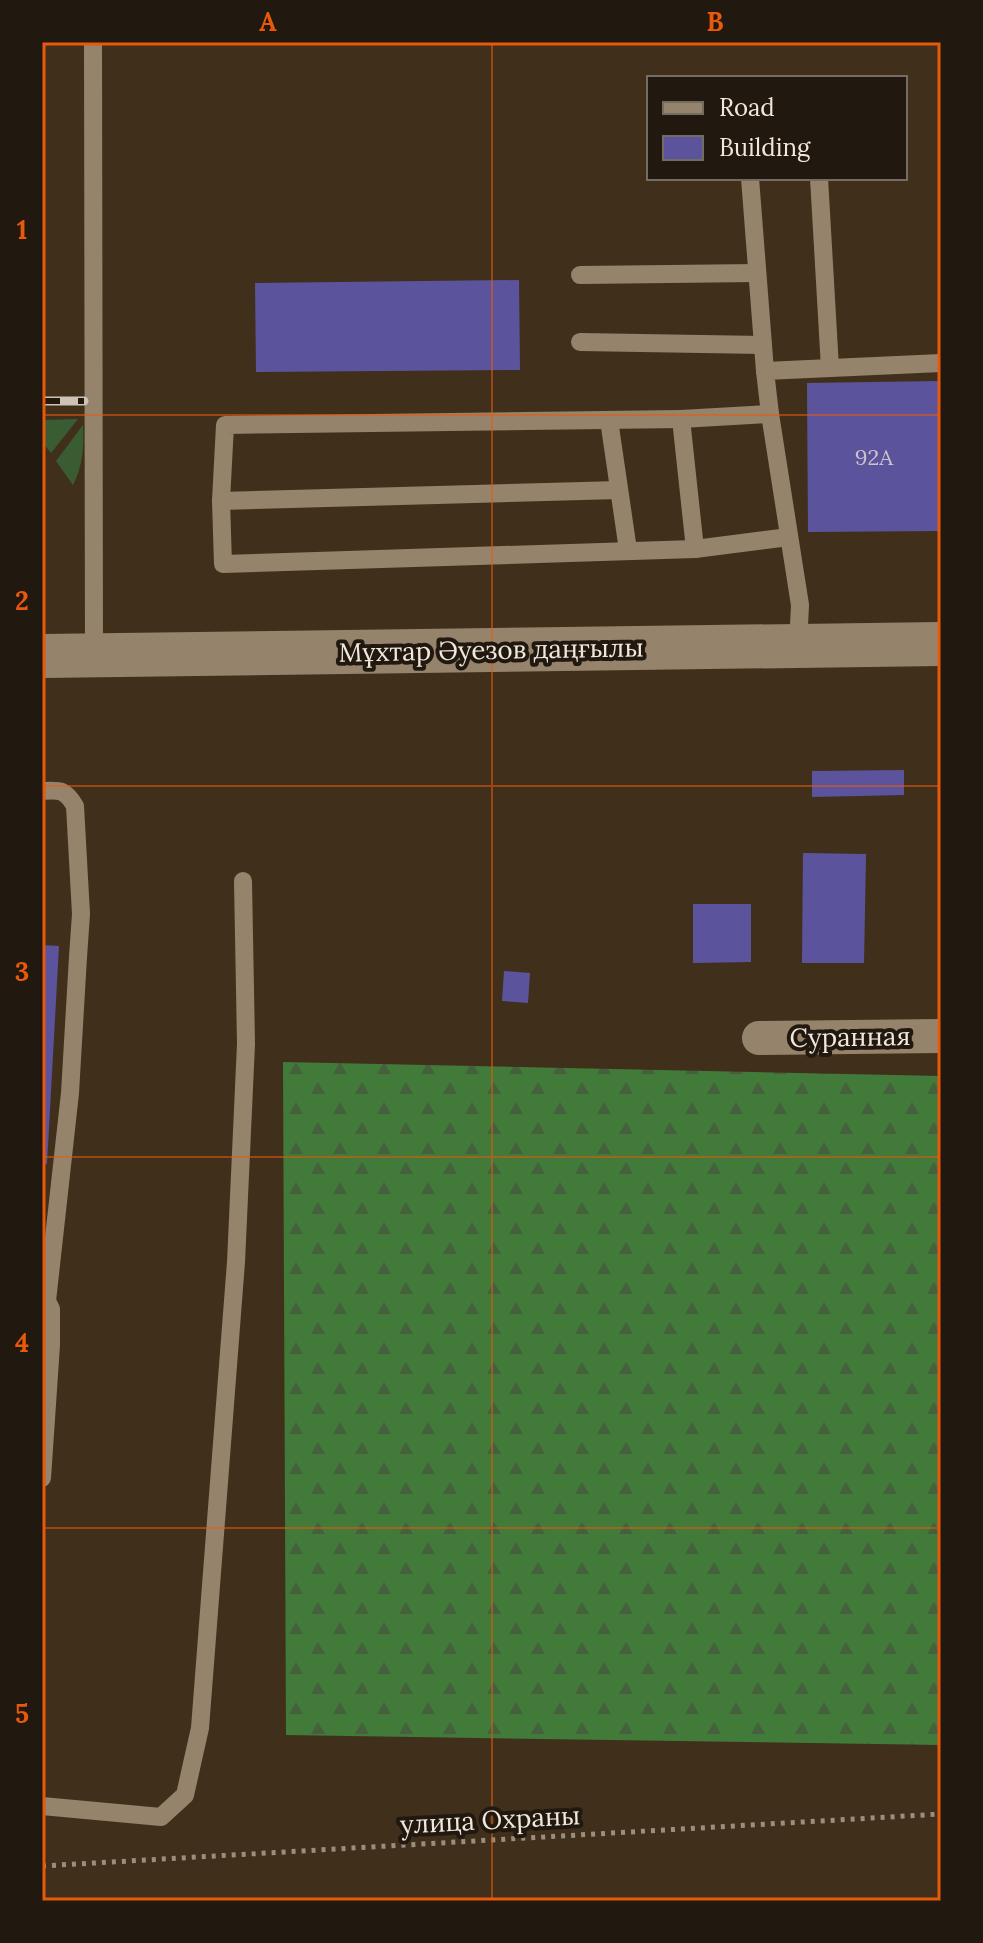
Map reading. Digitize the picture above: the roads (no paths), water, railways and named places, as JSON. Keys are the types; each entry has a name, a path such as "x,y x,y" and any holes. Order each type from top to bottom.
{"main road":[{"name":"Мұхтар Әуезов даңғылы","path":"42,656 941,644"}],"street":[{"name":"Суранная","path":"759,1038 941,1036"}],"lane":[{"path":"93,42 94,656"},
{"path":"750,180 770,414 800,605 798,646"},
{"path":"819,180 830,368"},
{"path":"580,275 757,273"},
{"path":"580,342 763,345"},
{"path":"765,371 941,363"},
{"path":"770,414 681,419 225,425 221,501 223,564 695,549 789,537"},
{"path":"681,419 695,549"},
{"path":"609,420 628,550"},
{"path":"221,501 619,490"},
{"path":"42,791 60,790 70,796 75,806 81,914 70,1093 44,1300 51,1309 51,1345 42,1478"},
{"path":"42,1806 161,1817 185,1795 197,1742 236,1262 246,1044 243,881"}],"railway":[{"path":"42,401 84,401"}]}
